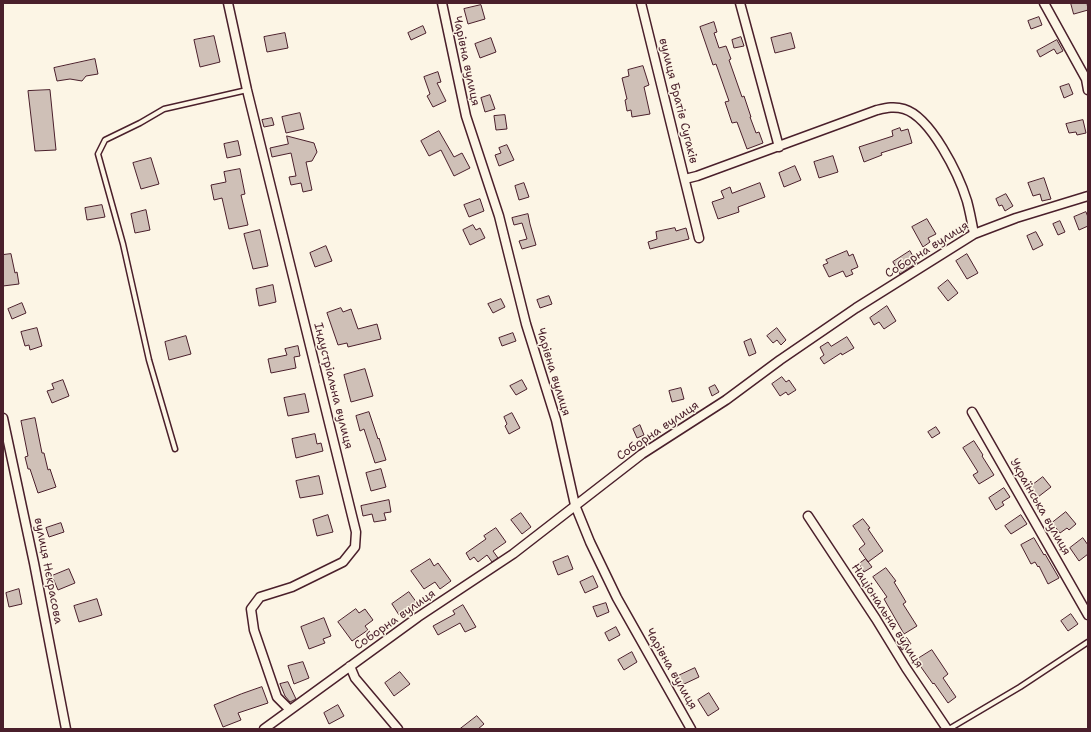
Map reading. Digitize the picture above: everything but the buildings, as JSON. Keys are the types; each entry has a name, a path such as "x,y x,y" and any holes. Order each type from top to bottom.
{"street":[{"name":"Індустріальна вулиця","path":"228,3 247,90 356,532 355,547 343,562 292,587 260,597 251,609 254,630 278,697 290,710"},
{"name":"Чарівна вулиця","path":"442,3 466,116 499,216 526,324 556,420 575,505 590,542 617,598 691,729"},
{"name":"вулиця Братів Сугаків","path":"641,3 678,157 685,179 779,147 877,110 892,107 905,109 929,127 943,149 959,179 967,201 974,234"},
{"path":"740,3 779,147"},
{"path":"1044,3 1086,78 1088,90"},
{"path":"685,179 699,238"},
{"name":"Соборна вулиця","path":"264,729 418,617 513,554 642,454 726,400 780,360 856,308 974,234 1016,218 1088,196"},
{"name":"Українська вулиця","path":"972,412 1088,615"},
{"name":"вулиця Нєкрасова","path":"3,418 34,563 66,729"},
{"name":"Національна вулиця","path":"808,516 876,619 906,668 948,729"},
{"path":"350,666 355,678 398,729"}],"lane":[{"path":"175,449 149,360 123,244 98,154 105,140 140,123 164,109 247,90"},
{"path":"948,729 1020,686 1088,642"}]}
